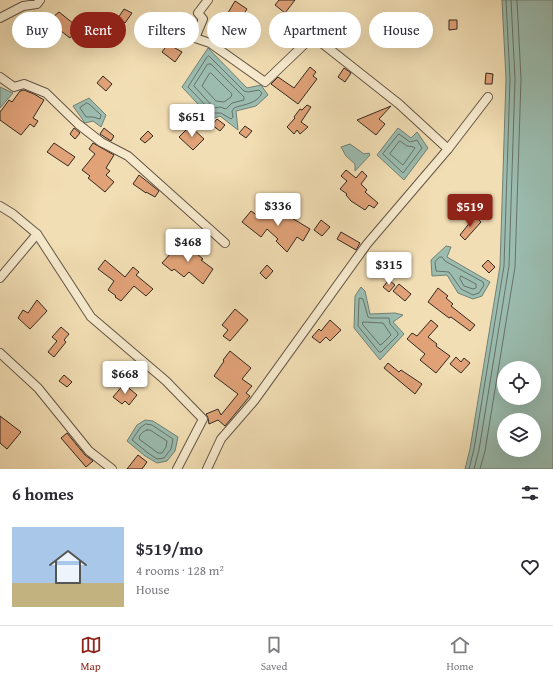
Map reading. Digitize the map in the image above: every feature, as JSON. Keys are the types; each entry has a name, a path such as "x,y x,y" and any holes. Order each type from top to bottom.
{"street":[{"path":"0,18 23,6 37,4 40,0"},
{"path":"208,0 198,13 203,19 195,38 210,43 265,82 314,36 399,104 448,149"},
{"path":"0,78 14,87 24,84 46,93 78,124 101,142 128,156 225,243"},
{"path":"207,469 221,439 254,401 367,244 448,149 488,97"},
{"path":"0,206 14,214 37,234 91,317 166,381 203,419 177,469"},
{"path":"0,278 37,234"},
{"path":"0,353 38,388 89,451 112,469"}],"water":[{"path":"502,0 553,0 553,469 465,469 470,449 500,266 506,79"},
{"path":"208,48 247,88 261,85 268,95 256,106 236,111 238,130 220,116 212,119 182,87"},
{"path":"0,87 13,93 0,108"},
{"path":"89,98 106,115 101,127 93,121 85,123 73,106"},
{"path":"398,128 411,138 417,132 428,148 404,180 377,155"},
{"path":"350,144 364,154 369,153 370,155 355,171 355,164 346,156 341,147"},
{"path":"446,246 451,247 447,257 490,282 482,296 473,299 458,293 447,275 432,276 431,260"},
{"path":"361,287 365,291 370,314 395,313 403,315 393,322 404,334 380,360 354,328 355,296"},
{"path":"145,420 153,421 178,437 175,451 167,461 157,463 145,456 127,441 137,425"}],"building":[{"path":"279,0 295,0 286,12 275,5"},
{"path":"235,1 247,9 245,12 228,12"},
{"path":"124,9 132,13 126,22 126,12 122,12"},
{"path":"62,14 70,21 70,38 62,32"},
{"path":"449,20 457,20 457,29 449,30"},
{"path":"165,48 175,48 182,52 175,62 162,52"},
{"path":"310,67 316,72 313,76 317,79 298,104 271,84 278,77 294,88"},
{"path":"344,68 351,73 345,82 338,77"},
{"path":"486,73 493,74 492,84 485,84"},
{"path":"103,76 112,84 106,91 97,83"},
{"path":"24,90 44,100 33,118 38,121 34,127 30,124 21,135 0,120 0,112 9,100 12,102 20,91"},
{"path":"307,105 311,107 301,122 308,127 300,134 297,130 294,134 287,127 295,118 294,117 300,109 302,110"},
{"path":"391,106 379,119 385,124 376,135 357,120"},
{"path":"217,119 225,125 220,131 212,125"},
{"path":"190,126 204,139 193,150 179,137"},
{"path":"245,126 252,131 246,138 239,133"},
{"path":"74,128 80,133 75,139 70,134"},
{"path":"104,128 114,136 111,141 100,134"},
{"path":"148,131 153,136 145,143 140,139"},
{"path":"54,143 75,157 68,166 47,152"},
{"path":"93,143 114,155 106,168 110,171 106,175 114,182 105,192 88,178 90,176 82,170 95,154 89,149"},
{"path":"346,170 356,178 362,171 367,176 361,184 367,190 365,192 378,203 374,208 369,205 365,210 351,201 346,195 347,194 340,189 347,181 341,176"},
{"path":"139,175 159,191 155,197 133,184"},
{"path":"272,206 310,229 303,241 297,237 287,252 276,241 278,239 267,229 261,237 242,222 251,211 262,219"},
{"path":"475,216 481,222 465,240 460,235"},
{"path":"321,220 330,227 322,236 314,230"},
{"path":"341,232 360,243 356,250 337,239"},
{"path":"182,241 203,259 201,260 213,269 203,284 189,272 184,277 174,269 172,271 162,263"},
{"path":"105,260 125,277 133,267 139,272 136,275 153,289 146,296 134,286 121,301 108,290 114,281 98,269"},
{"path":"488,260 495,267 489,273 482,266"},
{"path":"267,265 273,271 266,279 260,273"},
{"path":"389,280 395,285 389,292 383,287"},
{"path":"399,284 411,294 405,301 393,291"},
{"path":"438,288 448,296 446,298 453,304 451,306 475,325 470,331 451,317 449,318 428,302"},
{"path":"37,300 47,311 30,329 18,318 23,310 28,313"},
{"path":"235,309 248,320 230,341 223,336 228,330 222,325"},
{"path":"330,320 341,330 330,341 326,337 320,343 312,337 319,329 321,331"},
{"path":"431,320 438,326 428,337 437,344 436,346 450,356 436,373 420,360 425,354 407,339 412,333 417,336"},
{"path":"61,327 69,334 64,340 66,342 54,357 48,352 57,341 52,337"},
{"path":"230,351 251,368 242,379 252,386 246,393 250,396 225,426 218,420 209,424 206,414 218,409 221,415 238,394 214,376"},
{"path":"456,357 461,362 464,358 470,363 461,373 450,364"},
{"path":"388,363 399,372 401,370 422,384 415,394 384,368"},
{"path":"64,375 72,382 67,387 59,381"},
{"path":"124,384 137,395 129,405 125,401 122,404 113,397"},
{"path":"0,416 21,432 7,449 0,443"},
{"path":"67,433 85,455 93,461 86,467 61,438"},
{"path":"138,455 147,462 142,469 127,469"}]}
